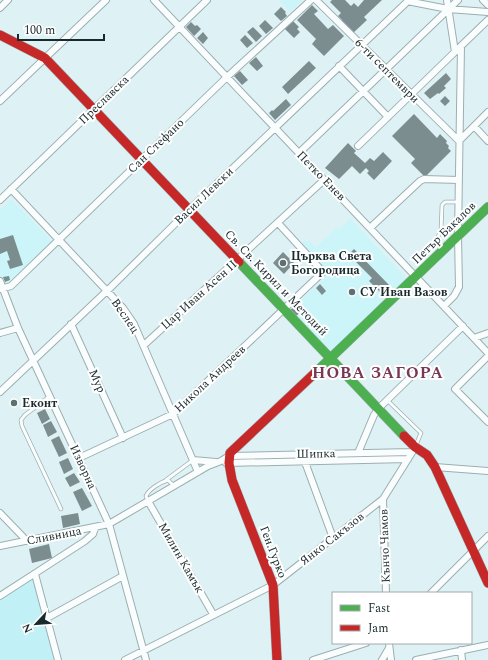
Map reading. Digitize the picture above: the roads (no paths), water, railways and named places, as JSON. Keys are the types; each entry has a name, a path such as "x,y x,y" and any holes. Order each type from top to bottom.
{"street":[{"path":"0,8 8,0"},
{"path":"0,101 106,0"},
{"name":"Петко Енев","path":"154,0 488,354"},
{"name":"Преславска","path":"0,200 207,0"},
{"name":"Сан Стефано","path":"1,289 11,286 227,77 311,0"},
{"name":"6-ти септември","path":"316,0 460,142"},
{"path":"447,0 455,52"},
{"path":"299,153 458,0"},
{"path":"483,0 488,5"},
{"path":"405,1 448,9 488,12"},
{"name":"Васил Левски","path":"0,392 107,291 405,1"},
{"path":"358,146 488,20"},
{"name":"Св. Св. Кирил и Методий","path":"0,35 45,58 379,408 414,450 427,454 435,467 488,583"},
{"path":"444,306 454,296 459,287 458,202 461,46"},
{"path":"339,66 388,117"},
{"path":"460,142 488,112"},
{"path":"474,126 488,141"},
{"name":"Цар Иван Асен II","path":"144,345 324,180"},
{"path":"370,228 420,180 459,180"},
{"name":"Веслец","path":"10,189 123,308 134,324 198,472"},
{"name":"Петър Бакалов","path":"224,461 232,451 488,207"},
{"name":"Никола Андреев","path":"79,458 173,414 323,272 278,223"},
{"name":"Изворна","path":"0,281 1,289 18,328 109,524 146,660"},
{"name":"Мур","path":"71,324 123,438"},
{"path":"358,453 374,415 379,408 463,326"},
{"path":"0,333 18,328"},
{"path":"474,338 488,333"},
{"path":"488,354 455,389 488,422"},
{"path":"482,416 488,411"},
{"name":"Шипка","path":"109,524 198,472 224,461 414,450"},
{"name":"Янко Сакъзов","path":"125,660 213,614 273,585 383,499 414,450"},
{"name":"Шипка","path":"224,461 305,462 408,459"},
{"path":"193,460 224,461"},
{"name":"Ген.Гурко","path":"224,461 273,585 277,660"},
{"path":"305,462 333,538"},
{"path":"435,467 488,471"},
{"name":"Кънчо Чамов","path":"383,499 386,592"},
{"name":"Милин Камък","path":"148,501 213,614"},
{"path":"0,513 27,541"},
{"name":"Сливница","path":"0,546 109,524"},
{"path":"0,596 85,541 93,534 95,528"},
{"path":"432,592 488,536"},
{"path":"35,574 58,660"},
{"path":"46,618 124,576"},
{"path":"313,660 363,644"},
{"path":"416,660 488,645"},
{"path":"382,660 389,646"},
{"path":"389,646 391,660"},
{"path":"461,650 462,660"}],"lane":[{"path":"442,251 435,242 441,231 442,205 444,202 458,202"},
{"path":"50,396 24,415 21,420 22,426 61,509"},
{"path":"387,400 421,433 414,450"},
{"path":"148,501 146,496 147,492 193,460"},
{"path":"166,480 170,481 174,486"}],"place":[{"name":"Църква Света Богородица","path":"283,263"},
{"name":"СУ Иван Вазов","path":"352,292"},
{"name":"Еконт","path":"14,403"}],"district":[{"name":"НОВА ЗАГОРА","path":"378,373"}]}
